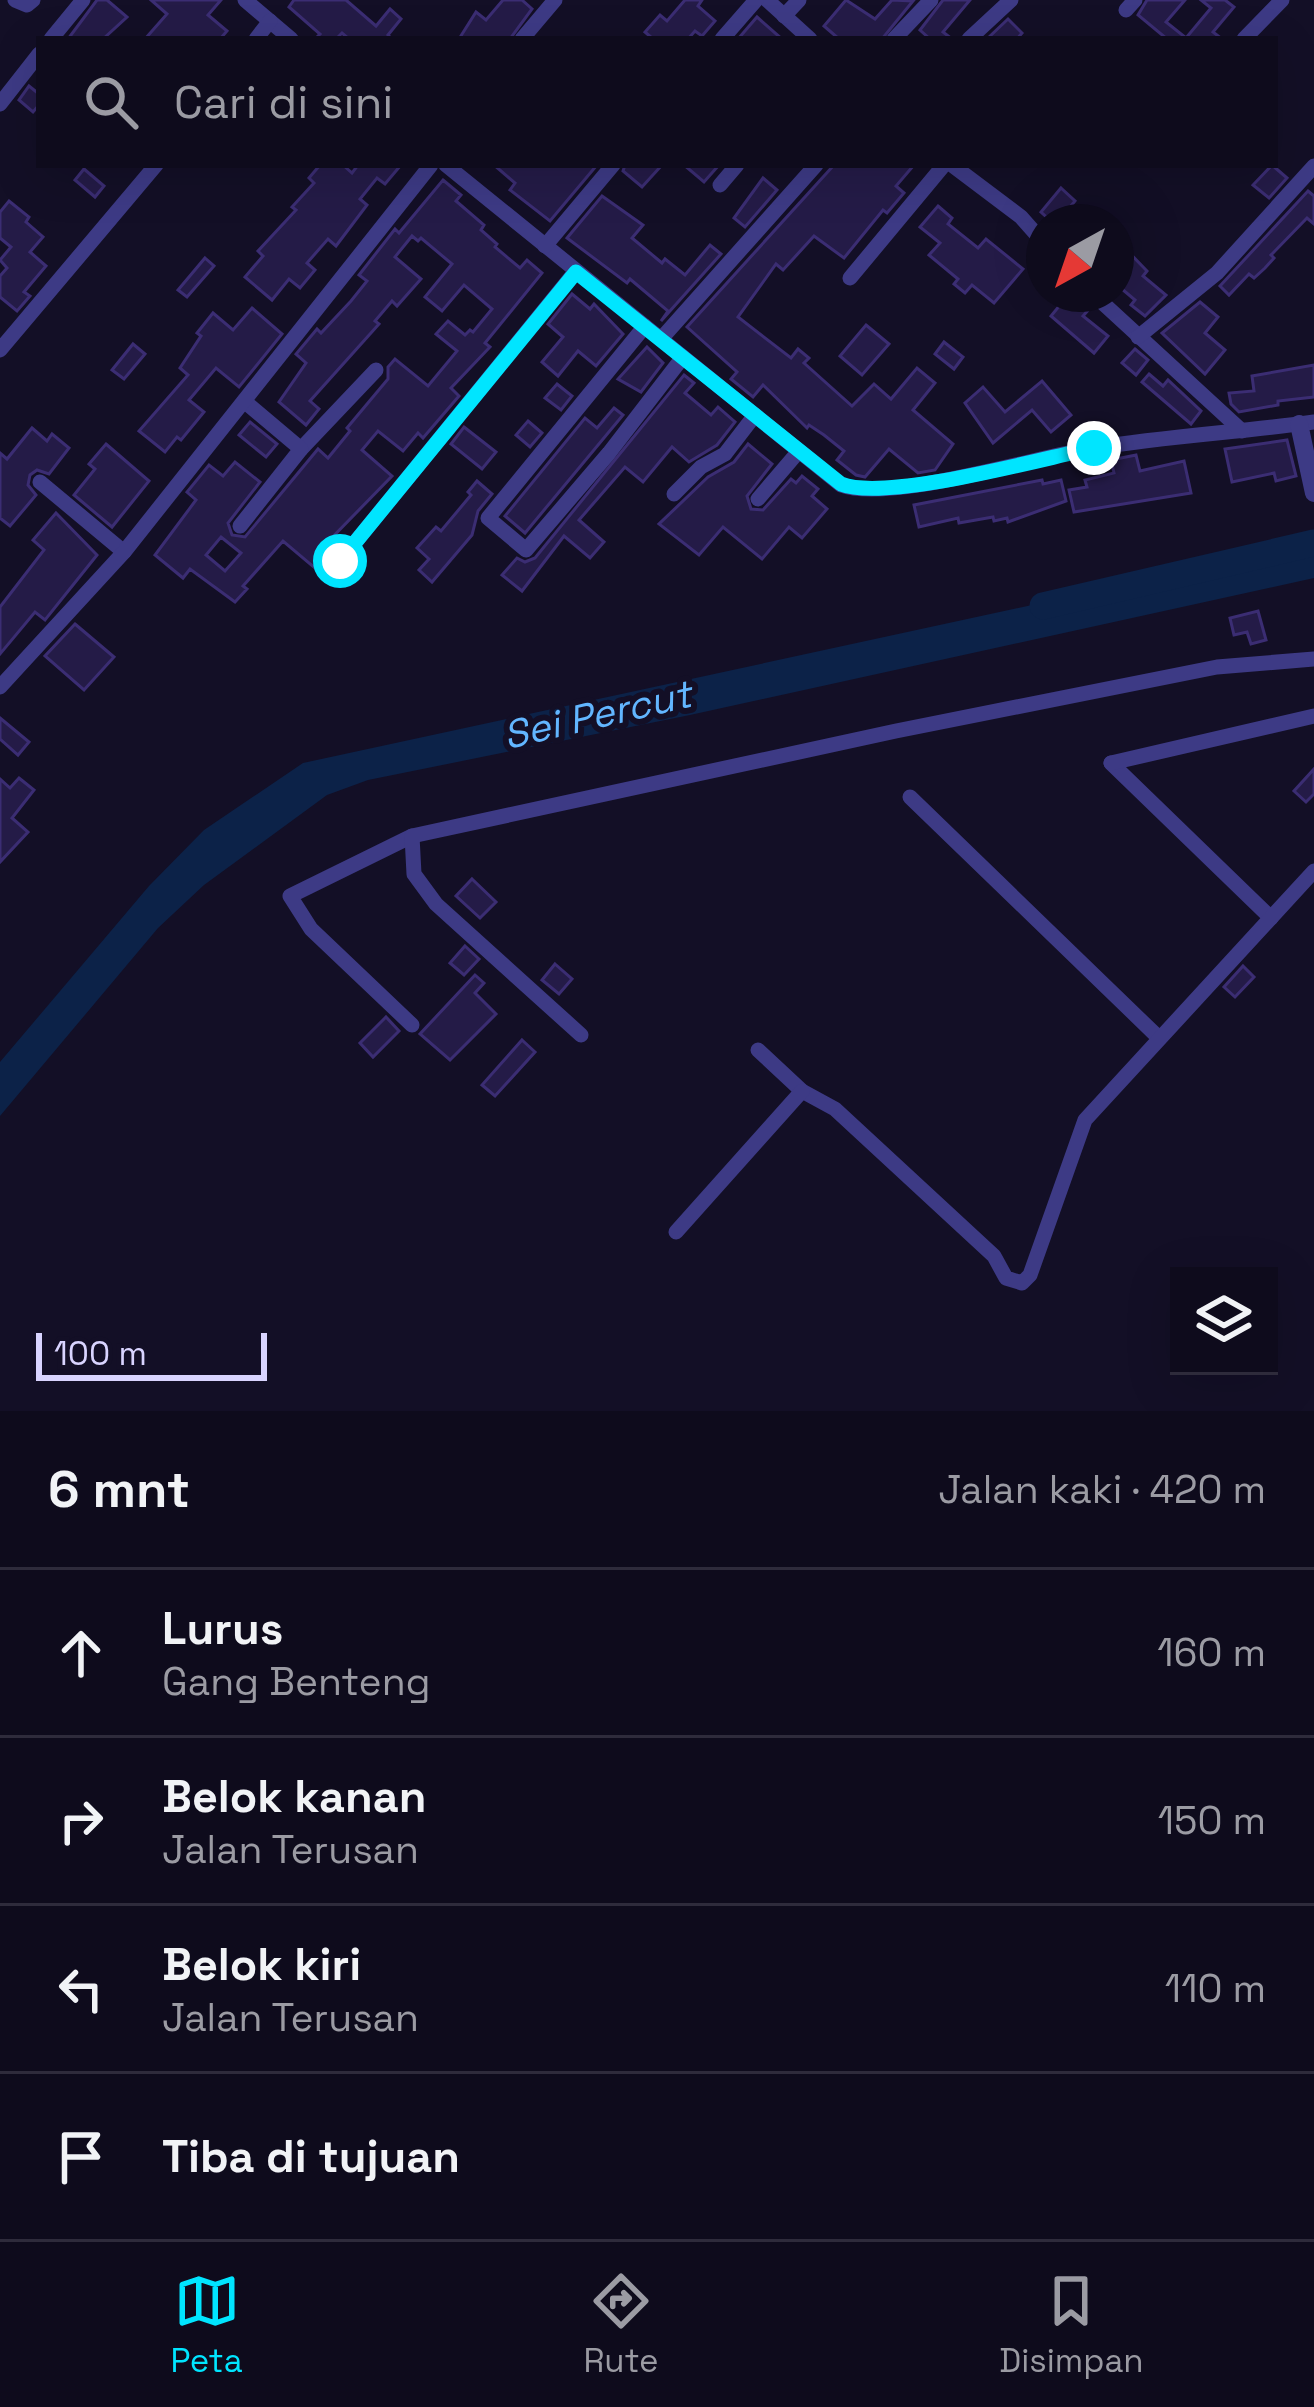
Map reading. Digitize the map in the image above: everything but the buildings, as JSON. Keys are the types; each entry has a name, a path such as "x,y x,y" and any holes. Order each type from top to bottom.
{"street":[{"path":"15,0 27,5 33,0"},
{"path":"53,36 83,0"},
{"path":"525,36 555,0"},
{"path":"725,36 756,0"},
{"path":"766,0 807,36"},
{"path":"784,16 799,0"},
{"path":"897,36 931,0"},
{"path":"972,36 1011,0"},
{"path":"1247,36 1282,0"},
{"path":"252,2 288,36"},
{"path":"258,36 270,21"},
{"path":"0,104 36,58"},
{"path":"1138,337 1217,273 1314,166"},
{"path":"0,350 153,168"},
{"path":"0,686 124,553 429,168"},
{"path":"450,168 841,484 867,490 1094,448 1306,423 1314,492"},
{"path":"544,246 610,168"},
{"path":"720,184 734,168"},
{"path":"661,339 813,168"},
{"path":"850,278 945,168"},
{"path":"952,168 1026,223"},
{"path":"340,561 576,272"},
{"path":"1112,312 1242,431"},
{"path":"645,326 488,518 526,550 683,357"},
{"path":"240,526 301,449 376,370"},
{"path":"244,401 301,449"},
{"path":"674,494 701,466 725,454 755,415"},
{"path":"758,499 799,451"},
{"path":"40,482 124,553"},
{"path":"412,1025 311,929 291,902 293,892 412,836 1217,667 1314,658"},
{"path":"1271,918 1111,763 1314,716"},
{"path":"910,796 1158,1036"},
{"path":"412,836 419,880 436,904 581,1035"},
{"path":"758,1050 802,1091 835,1109 994,1256 1006,1279 1022,1283 1030,1275 1085,1120 1314,871"},
{"path":"676,1232 802,1091"}],"water":[{"name":"Sei Percut","path":"1314,544 1314,578 690,715 368,780 327,795 204,885 158,928 0,1116 0,1062 149,886 204,830 303,763"}],"waterway":[{"name":"Sei Percut","path":"1043,606 1314,543"}],"route":[{"path":"340,561 576,272 851,488 886,489 1094,448"}]}
